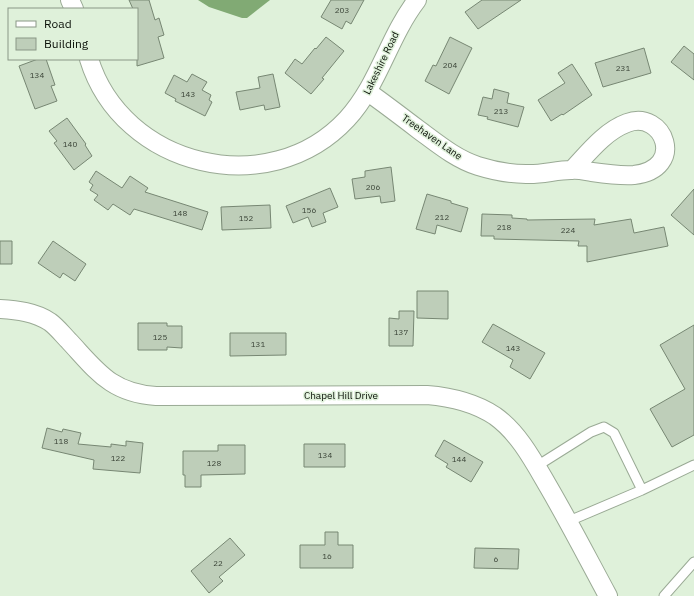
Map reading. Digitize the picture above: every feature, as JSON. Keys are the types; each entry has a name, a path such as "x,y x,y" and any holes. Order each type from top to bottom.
{"street":[{"name":"Lakeshire Road","path":"89,60 97,81 105,95 122,117 138,132 162,148 207,163 221,165 256,164 284,158 305,150 320,141 346,120 368,92 397,30 417,0"},
{"name":"Treehaven Lane","path":"368,92 450,152 478,166 512,173 542,174 572,170 608,175 641,174 652,170 661,163 665,153 665,142 660,133 651,124 640,120 627,123 610,132 572,170"},
{"name":"Chapel Hill Drive","path":"0,309 28,312 50,322 102,377 118,387 135,394 156,396 426,395 458,399 483,409 496,416 507,426 537,466 569,521 608,596"}],"lane":[{"path":"537,466 592,432 604,427 614,433 642,490"},
{"path":"569,521 642,490 694,465"},
{"path":"664,596 694,562"}],"shaded area":[{"path":"198,0 270,0 247,18 242,18 209,7"}],"building":[{"path":"129,0 149,0 155,20 159,18 164,35 158,37 164,58 137,66 138,8 133,8"},
{"path":"331,0 364,0 351,24 346,21 342,29 321,17"},
{"path":"482,0 521,0 478,29 465,12"},
{"path":"326,37 344,51 311,94 285,73 295,59 302,64"},
{"path":"450,37 472,48 449,94 425,81 433,65 436,66"},
{"path":"684,46 694,54 694,80 671,62"},
{"path":"644,48 651,73 603,87 595,63"},
{"path":"35,60 46,60 55,85 51,86 57,101 35,109 19,66"},
{"path":"572,64 592,95 563,115 562,114 551,121 538,100 565,83 558,73"},
{"path":"192,74 207,82 202,90 211,95 209,100 212,102 205,116 175,101 176,99 165,93 174,75 187,82"},
{"path":"273,74 280,107 265,110 264,105 240,110 236,92 260,88 258,77"},
{"path":"494,89 509,93 507,103 524,107 518,127 487,119 488,117 478,115 483,97 492,99"},
{"path":"67,118 86,144 85,145 92,156 74,170 54,143 57,141 49,131"},
{"path":"391,167 395,201 381,203 380,196 355,199 352,179 365,177 365,171"},
{"path":"96,171 122,188 130,176 148,188 145,192 208,212 202,230 134,209 130,215 113,204 108,210 94,200 98,195 90,190 93,185 89,182"},
{"path":"330,188 338,207 323,213 326,222 312,227 308,217 293,223 286,206"},
{"path":"694,189 694,235 671,215"},
{"path":"427,194 468,208 461,232 437,225 435,234 416,229"},
{"path":"270,205 271,228 222,230 221,207"},
{"path":"482,214 512,215 512,218 527,220 595,219 594,225 631,219 634,233 664,227 668,246 587,262 587,246 578,246 579,241 494,239 494,236 481,236"},
{"path":"0,241 12,241 12,264 0,264"},
{"path":"53,241 86,264 75,281 63,273 60,278 38,263"},
{"path":"417,291 448,291 448,319 417,318"},
{"path":"399,311 414,311 413,346 389,346 389,318 399,319"},
{"path":"138,323 167,323 167,326 182,326 182,348 167,347 167,350 138,350"},
{"path":"493,324 545,353 530,379 510,367 513,360 482,342"},
{"path":"694,325 694,435 672,447 650,409 685,389 660,345"},
{"path":"230,333 286,333 286,355 230,356"},
{"path":"47,428 62,432 63,429 81,433 78,444 111,447 111,444 126,446 126,441 143,443 140,473 93,469 94,460 42,448"},
{"path":"444,440 483,462 471,482 446,467 448,464 435,456"},
{"path":"304,444 345,444 345,467 304,467"},
{"path":"218,445 245,445 245,474 201,475 201,487 185,487 185,475 183,475 183,451 218,451"},
{"path":"325,532 338,532 338,545 353,545 353,568 300,568 300,545 325,545"},
{"path":"230,538 245,555 219,577 223,581 209,593 191,571"},
{"path":"475,548 519,549 518,569 474,568"}]}
